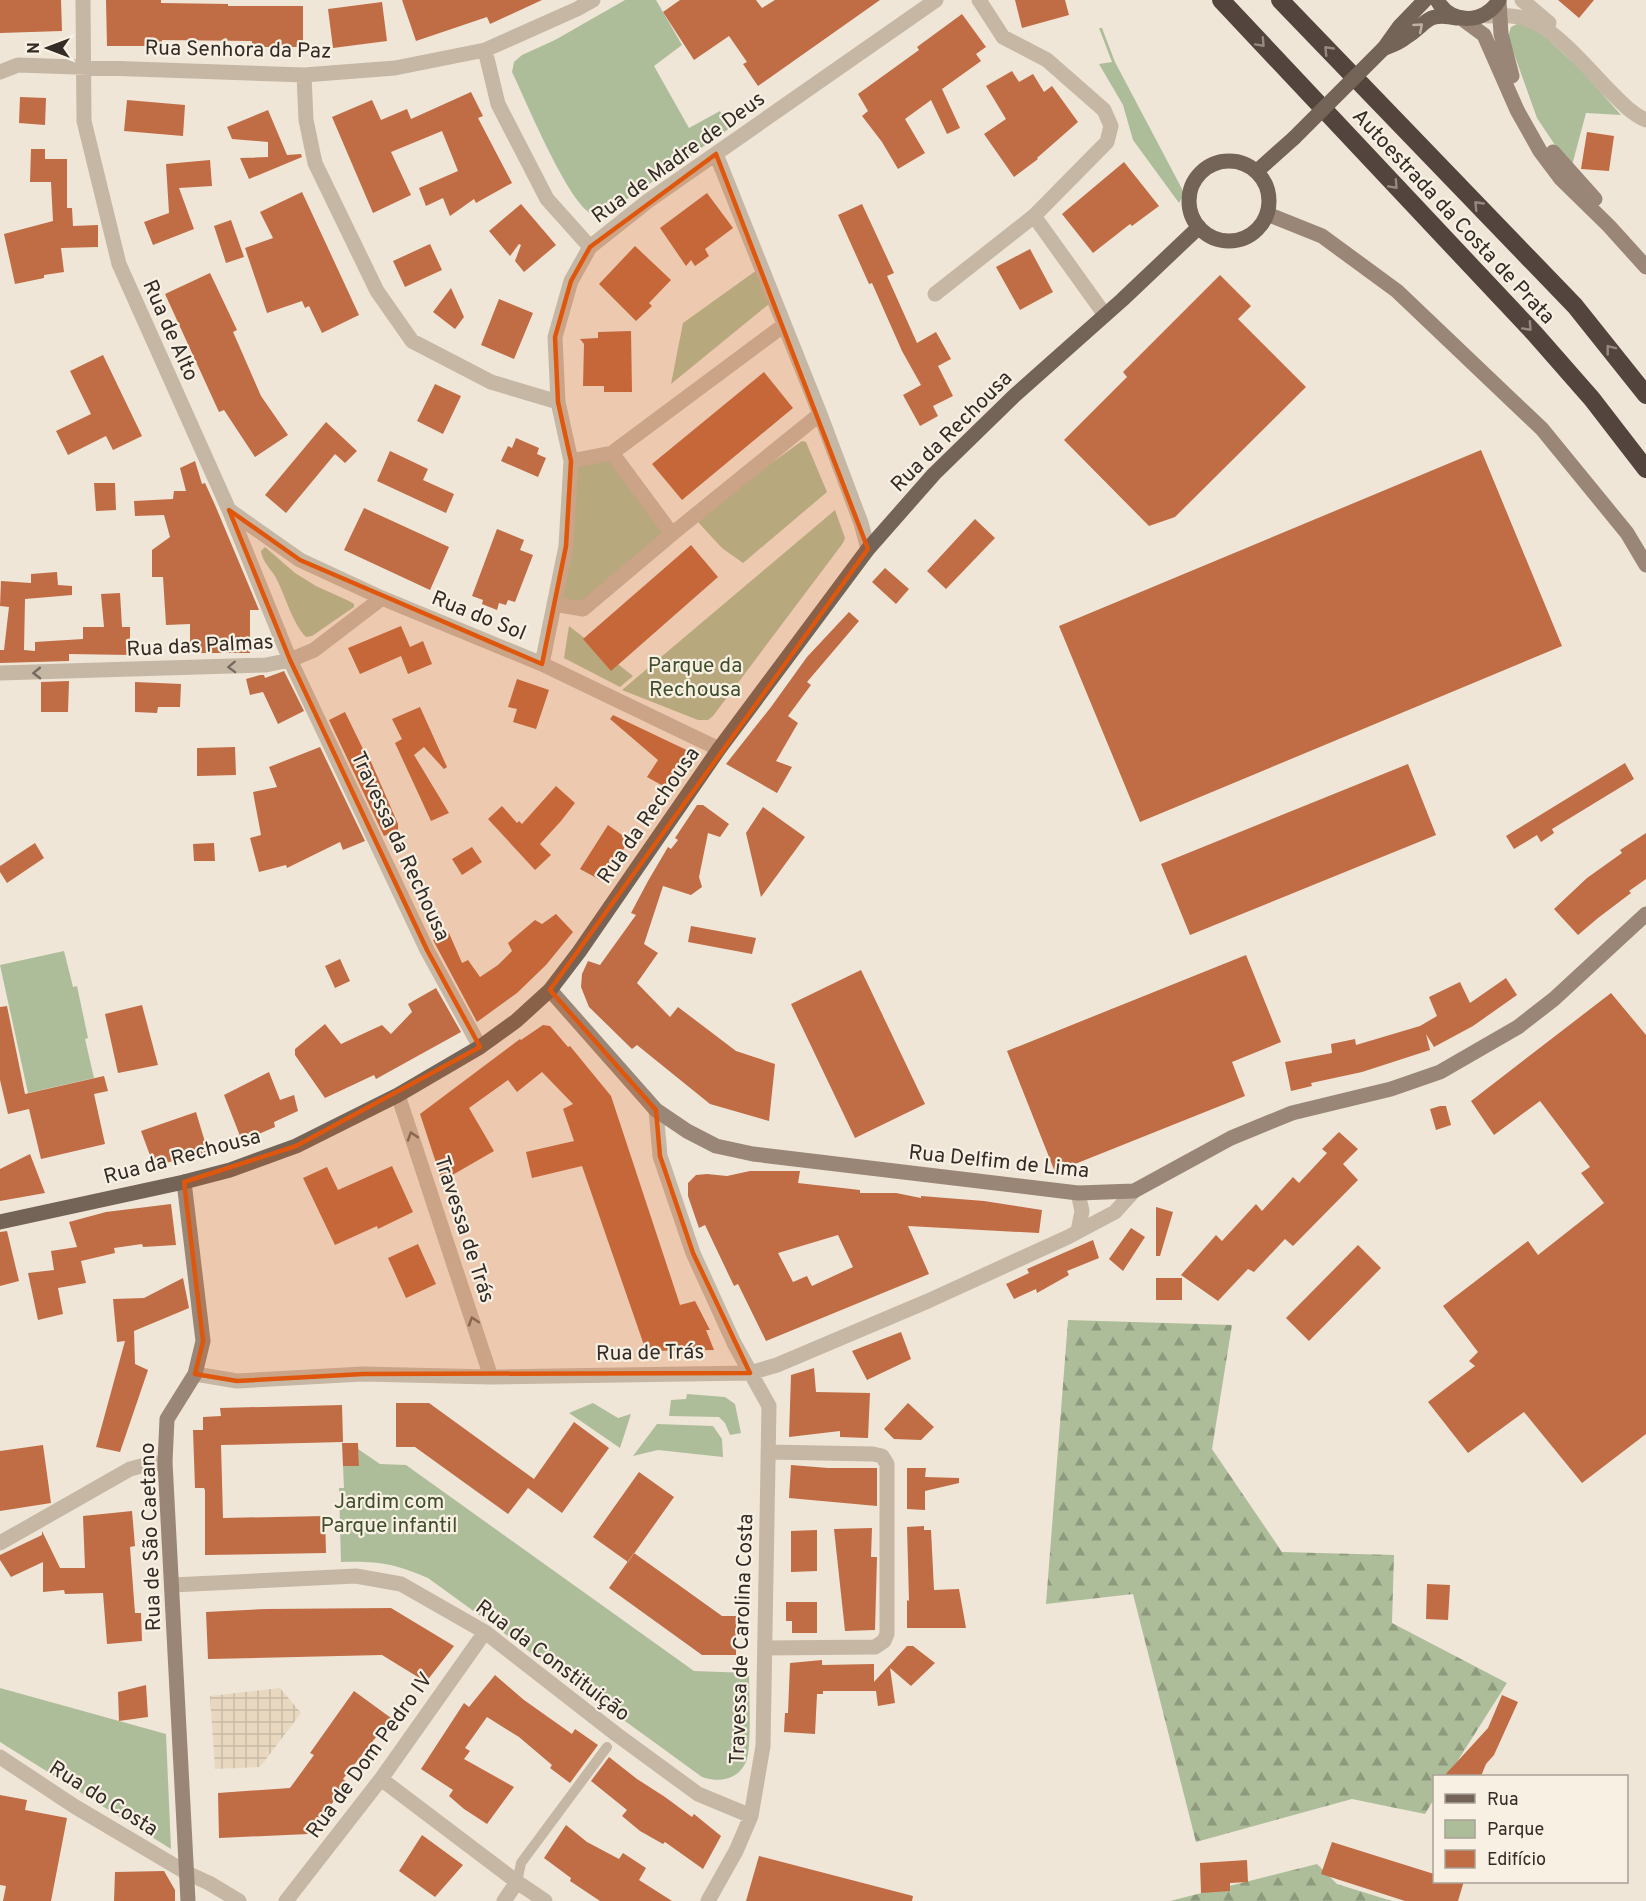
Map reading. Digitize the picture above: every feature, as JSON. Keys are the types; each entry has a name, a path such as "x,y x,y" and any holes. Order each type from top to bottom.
{"highway":[{"name":"Autoestrada da Costa de Prata","path":"1221,0 1535,334 1592,399 1646,470"},
{"name":"Autoestrada da Costa de Prata","path":"1280,0 1575,306 1646,395"}],"main road":[{"path":"1257,171 1294,138 1383,49 1399,27 1425,0"},
{"path":"1437,0 1445,10 1484,35 1517,110 1540,152 1561,179 1609,226 1646,267"},
{"path":"1383,49 1406,38 1430,18 1442,15 1459,18 1479,17 1499,5 1508,64 1532,121 1556,157 1646,254"},
{"path":"1233,160 1246,164 1257,171 1265,182 1270,195 1267,214 1257,231 1246,238 1234,242 1221,241 1209,236 1191,216 1189,202 1191,189 1197,177 1207,167 1233,160"},
{"path":"1267,214 1322,236 1397,291 1542,429 1626,533 1646,565"},
{"name":"Rua da Rechousa","path":"0,1222 184,1182 230,1170 296,1146 398,1095 480,1047 516,1022 550,990 579,952 719,749 868,549 934,474 1014,396 1199,227"},
{"name":"Rua Delfim de Lima","path":"550,990 656,1110 687,1131 716,1146 753,1154 1078,1193 1134,1191 1231,1138 1292,1113 1391,1089 1440,1072 1518,1027 1554,999 1646,914"},
{"name":"Rua de São Caetano","path":"184,1182 203,1341 195,1374 167,1419 165,1462 188,1901"}],"street":[{"name":"Rua de Alto","path":"83,0 84,121 119,264 230,510 290,660"},
{"name":"Rua Senhora da Paz","path":"0,72 18,65 304,75 395,68 485,50 593,0"},
{"name":"Rua de Madre de Deus","path":"542,664 566,546 571,461 558,402 555,337 571,281 590,247 648,201 936,0"},
{"path":"935,294 1034,216 1107,142 1111,126 1104,110 1047,60 1003,37 979,0"},
{"path":"1522,0 1549,22 1558,39"},
{"path":"1499,5 1534,21 1558,39 1624,106 1646,120"},
{"path":"485,50 498,104 547,199 590,247"},
{"path":"304,75 306,120 315,163 377,291 412,340 491,382 558,402"},
{"path":"716,154 820,414 861,523 868,549"},
{"path":"1034,216 1105,315"},
{"path":"571,461 612,453 784,325"},
{"path":"554,604 583,609 820,414"},
{"path":"612,453 672,534"},
{"name":"Rua do Sol","path":"230,510 300,560 382,598 542,664 719,749"},
{"name":"Rua das Palmas","path":"0,673 266,665 290,660 314,650 382,598"},
{"name":"Travessa da Rechousa","path":"290,660 427,950 480,1047"},
{"name":"Travessa de Trás","path":"398,1095 491,1377"},
{"name":"Travessa de Carolina Costa","path":"656,1110 660,1156 693,1253 734,1343 769,1406 763,1746 751,1816 736,1851 708,1901"},
{"name":"Rua de Trás","path":"195,1374 237,1381 363,1374 491,1377 750,1373 777,1365 928,1301 1078,1231 1115,1212 1134,1191"},
{"path":"1078,1193 1082,1211 1078,1231"},
{"path":"765,1648 875,1647 884,1641 887,1634 887,1464 882,1456 768,1452"},
{"path":"0,1543 130,1469 165,1462"},
{"name":"Rua da Constituição","path":"172,1585 356,1576 401,1584 485,1632 616,1734 698,1794 751,1816"},
{"name":"Rua de Dom Pedro IV","path":"286,1901 381,1779 485,1632"},
{"path":"504,1901 517,1882 521,1863 607,1747"},
{"name":"Rua do Costa","path":"0,1757 74,1806 239,1901"},
{"path":"381,1779 545,1901"}],"highlighted area":[{"path":"716,154 868,549 550,990 656,1110 660,1156 693,1253 750,1373 363,1374 237,1381 195,1374 203,1341 184,1182 296,1146 480,1047 427,950 290,660 229,510 300,560 542,664 566,546 571,461 558,402 555,337 571,281 590,247"}],"green space":[{"path":"625,0 656,0 682,45 654,66 689,128 720,111 730,128 607,213 596,215 580,204 558,169 512,72 514,62 522,55 555,40"},
{"path":"1517,24 1534,26 1582,71 1621,115 1586,113 1571,169 1537,118 1508,37 1511,27"},
{"path":"1099,28 1102,28 1115,62 1181,187 1184,194 1179,203 1133,140 1123,105 1099,64 1112,62"},
{"path":"757,270 769,304 671,384 683,323"},
{"path":"802,441 806,442 827,492 743,563 722,548 697,521 738,487"},
{"path":"611,456 666,533 581,606 559,601 574,464"},
{"name":"Parque da Rechousa","path":"835,510 845,538 843,543 713,716 708,720 698,720 622,690"},
{"path":"265,547 295,573 316,586 349,601 354,604 354,607 312,636 306,637 297,624 275,576 263,558 261,551"},
{"path":"569,626 633,676 620,687 564,658"},
{"path":"64,951 73,987 77,986 94,1078 28,1093 0,965"},
{"path":"1068,1320 1232,1325 1212,1449 1282,1552 1394,1555 1392,1623 1507,1683 1449,1775 1433,1775 1433,1801 1425,1814 1352,1799 1196,1842 1133,1594 1046,1604"},
{"path":"687,1394 725,1397 735,1404 741,1433 730,1435 725,1423 719,1417 669,1416 671,1400 686,1399"},
{"path":"593,1403 618,1418 631,1414 620,1448 569,1413"},
{"path":"657,1424 713,1426 722,1439 723,1457 658,1450 633,1456"},
{"name":"Jardim com Parque infantil","path":"358,1449 380,1464 406,1465 694,1671 749,1673 749,1744 743,1768 733,1776 721,1780 702,1777 428,1578 385,1564 341,1562 339,1488 344,1488 343,1466 359,1466"},
{"path":"0,1688 166,1734 171,1849 0,1742"},
{"path":"1317,1864 1337,1884 1392,1901 1170,1901"}],"shaded area":[{"path":"280,1688 301,1713 260,1767 215,1769 210,1696"}],"building":[{"path":"0,0 61,0 62,31 0,33"},
{"path":"106,0 161,0 161,3 228,4 228,6 303,6 303,47 252,47 252,41 162,40 162,46 107,46"},
{"path":"402,0 542,0 490,24 487,17 416,41"},
{"path":"680,0 756,0 762,8 775,0 880,0 758,86 743,64 747,62 729,36 694,60 663,12"},
{"path":"1015,0 1065,0 1069,15 1022,28"},
{"path":"1558,0 1594,0 1579,18"},
{"path":"382,2 387,41 333,48 328,9"},
{"path":"962,14 986,47 976,54 981,61 942,89 960,128 947,134 931,100 905,119 925,153 898,169 882,142 862,116 868,111 858,94 919,50 917,47"},
{"path":"1012,71 1019,82 1033,74 1044,92 1052,86 1078,122 1038,159 1014,177 984,134 1006,119 986,86"},
{"path":"471,92 483,116 478,118 512,183 476,203 474,199 450,216 443,198 426,206 419,188 458,171 442,131 391,152 411,195 373,213 332,117 372,100 381,120 407,109 411,119"},
{"path":"20,97 46,98 45,125 19,123"},
{"path":"127,100 185,105 183,136 124,131"},
{"path":"268,110 287,155 301,154 302,157 249,179 240,158 268,157 268,142 232,139 227,127"},
{"path":"1587,132 1614,136 1609,171 1581,169"},
{"path":"31,149 45,149 45,159 67,159 67,208 72,208 73,226 98,225 98,247 61,248 64,272 44,275 44,278 15,284 4,234 53,221 51,182 30,182"},
{"path":"210,160 212,186 179,188 194,229 153,245 144,222 169,213 166,164"},
{"path":"1124,162 1159,206 1132,226 1130,224 1093,253 1062,214"},
{"path":"302,192 359,315 322,333 309,306 305,308 302,301 267,313 245,248 273,238 260,212"},
{"path":"707,193 733,228 705,249 709,256 695,266 691,260 686,266 660,228"},
{"path":"521,204 556,245 524,272 515,261 521,245 519,244 510,256 489,231"},
{"path":"862,204 894,273 887,276 917,343 936,332 951,359 938,366 953,396 933,406 938,416 920,426 903,395 921,385 902,351 872,283 869,284 838,215"},
{"path":"231,220 244,257 226,263 214,226"},
{"path":"430,244 442,270 405,287 393,261"},
{"path":"635,246 671,280 649,303 652,306 636,321 599,284"},
{"path":"1030,249 1053,292 1020,310 996,267"},
{"path":"210,273 237,330 233,332 261,396 288,435 255,457 224,410 219,412 165,294"},
{"path":"1220,275 1251,306 1238,319 1306,387 1175,517 1149,526 1064,440 1127,377 1123,372"},
{"path":"451,288 464,317 455,329 433,312"},
{"path":"499,299 533,313 514,359 481,345"},
{"path":"631,331 632,392 604,392 604,386 583,386 584,344 580,339 598,338 598,332"},
{"path":"103,355 142,436 113,450 106,436 68,455 56,431 91,414 70,371"},
{"path":"764,372 793,408 682,500 652,464"},
{"path":"435,384 461,396 443,434 417,421"},
{"path":"326,422 357,451 345,463 335,454 286,513 265,495"},
{"path":"516,438 539,448 537,454 546,458 538,477 501,461 508,446 512,448"},
{"path":"1481,450 1562,646 1140,822 1059,626"},
{"path":"390,451 428,469 423,480 454,494 446,513 377,481"},
{"path":"195,461 202,484 205,483 215,505 259,610 250,610 250,653 190,653 190,624 166,625 163,577 152,577 152,550 170,537 164,515 135,516 134,501 173,499 174,491 186,491 180,468"},
{"path":"94,483 115,483 116,510 96,511"},
{"path":"364,508 449,547 430,590 344,550"},
{"path":"975,519 995,538 946,589 927,571"},
{"path":"497,529 524,540 520,550 533,555 515,602 508,600 506,605 499,603 497,610 482,604 483,600 472,596"},
{"path":"691,545 718,577 611,671 583,639"},
{"path":"885,568 909,589 896,604 872,582"},
{"path":"57,572 58,585 72,586 72,595 25,599 24,650 35,651 35,642 83,639 83,627 104,627 101,594 120,593 122,627 130,627 130,655 69,654 69,661 0,663 0,650 4,650 9,607 0,606 1,581 31,583 31,574"},
{"path":"849,612 859,621 807,682 811,685 788,716 798,723 776,761 792,767 777,793 726,764 807,657"},
{"path":"401,626 410,647 423,641 432,664 408,674 401,656 360,674 348,648"},
{"path":"284,671 304,711 278,724 263,692 250,695 246,679 260,675 264,675 265,678"},
{"path":"517,679 549,690 536,729 513,722 517,709 508,707"},
{"path":"69,681 68,712 41,712 41,682"},
{"path":"135,682 181,684 180,707 158,707 157,713 135,712"},
{"path":"420,707 447,767 444,769 424,747 414,755 449,813 431,821 395,743 402,739 392,719"},
{"path":"345,712 363,749 365,748 398,824 398,830 384,836 329,720"},
{"path":"613,715 695,754 683,774 677,770 665,787 647,777 658,760 610,719"},
{"path":"235,747 236,775 197,776 197,748"},
{"path":"320,747 365,841 343,850 340,842 287,868 286,865 259,872 250,838 261,835 253,792 277,787 269,767"},
{"path":"1625,763 1634,779 1552,829 1554,833 1541,842 1537,835 1514,849 1506,836"},
{"path":"1408,764 1436,835 1190,935 1161,864"},
{"path":"556,786 575,803 540,844 551,855 535,870 488,819 502,806 517,823 519,821 522,824"},
{"path":"697,805 703,805 729,824 720,837 708,833 699,877 702,887 691,895 663,886 644,944 658,953 637,983 670,1017 678,1007 736,1051 775,1064 769,1121 710,1104 637,1045 632,1049 589,1007 581,987 582,974 588,961 600,965 636,915 631,913 648,881 668,847 671,849 678,840 675,838"},
{"path":"763,807 805,837 761,897 746,833"},
{"path":"608,825 629,840 604,882 580,869"},
{"path":"1646,833 1646,879 1578,935 1554,909 1587,878 1622,853 1620,850"},
{"path":"35,843 44,858 7,883 0,872 0,866"},
{"path":"214,843 215,861 194,861 193,844"},
{"path":"472,847 482,862 462,875 452,859"},
{"path":"556,914 573,932 546,965 517,993 477,1022 433,940 449,933 462,963 468,960 480,977 498,965 512,951 508,943 535,920 542,924"},
{"path":"691,926 756,938 752,954 688,942"},
{"path":"1246,955 1281,1042 1232,1062 1245,1096 1055,1172 1007,1051"},
{"path":"340,959 350,981 335,988 325,966"},
{"path":"861,970 925,1104 855,1138 791,1004"},
{"path":"1506,978 1517,995 1473,1026 1434,1047 1426,1034 1430,1050 1362,1072 1311,1083 1312,1086 1291,1091 1285,1062 1332,1053 1331,1044 1355,1039 1356,1045 1420,1026 1437,1016 1429,997 1460,982 1470,1003"},
{"path":"436,988 461,1032 376,1079 374,1075 325,1098 295,1055 295,1049 325,1024 341,1044 382,1025 391,1034 412,1012 408,1004"},
{"path":"1611,993 1646,1035 1646,1434 1582,1483 1524,1412 1468,1453 1428,1402 1475,1366 1469,1361 1478,1352 1443,1306 1528,1241 1538,1255 1604,1203 1581,1173 1590,1167 1540,1101 1494,1135 1471,1101"},
{"path":"142,1005 158,1065 118,1073 105,1014"},
{"path":"7,1006 25,1094 104,1076 108,1091 94,1094 105,1144 41,1159 29,1109 8,1114 0,1080 0,1007"},
{"path":"543,1025 550,1026 568,1047 570,1046 611,1096 680,1305 695,1301 710,1330 706,1330 714,1350 646,1351 582,1166 532,1178 526,1152 574,1141 563,1109 573,1104 542,1072 517,1092 508,1080 469,1108 494,1151 442,1181 420,1114 520,1039"},
{"path":"269,1072 280,1100 294,1095 298,1111 274,1122 275,1127 242,1141 224,1095"},
{"path":"1446,1106 1451,1125 1436,1130 1430,1109"},
{"path":"196,1112 208,1152 154,1166 141,1131"},
{"path":"1339,1132 1358,1149 1343,1164 1358,1180 1293,1246 1285,1239 1254,1272 1248,1269 1218,1301 1181,1275 1216,1235 1222,1241 1256,1204 1262,1211 1293,1177 1299,1183 1327,1153 1322,1149"},
{"path":"30,1154 45,1193 0,1201 0,1169"},
{"path":"392,1166 413,1212 378,1229 377,1226 335,1245 303,1178 327,1167 338,1190"},
{"path":"750,1171 800,1171 798,1183 860,1190 860,1193 896,1193 921,1198 921,1196 984,1201 1042,1210 1039,1233 908,1226 929,1274 766,1341 738,1284 734,1286 705,1225 699,1228 688,1196 688,1183 696,1175 727,1176","holes":["838,1235 853,1267 812,1286 807,1276 793,1282 778,1253"]},
{"path":"171,1204 176,1245 143,1247 142,1244 114,1248 115,1253 81,1261 86,1283 58,1288 63,1314 38,1320 28,1273 54,1270 51,1251 77,1247 69,1222 106,1212"},
{"path":"1156,1207 1173,1212 1160,1256 1156,1256"},
{"path":"1131,1228 1145,1237 1123,1271 1109,1259"},
{"path":"7,1231 19,1281 0,1286 0,1232"},
{"path":"1093,1240 1099,1258 1067,1271 1069,1275 1037,1293 1036,1289 1014,1299 1006,1284 1029,1273 1027,1269"},
{"path":"418,1244 436,1284 406,1298 388,1258"},
{"path":"1358,1245 1381,1268 1309,1341 1286,1318"},
{"path":"183,1278 189,1308 134,1331 135,1364 148,1370 120,1452 96,1447 125,1341 117,1342 113,1299 144,1298"},
{"path":"1156,1278 1182,1278 1182,1300 1156,1300"},
{"path":"901,1332 911,1359 867,1380 852,1351"},
{"path":"814,1368 816,1392 870,1393 868,1438 840,1437 840,1431 789,1437 791,1375"},
{"path":"396,1403 429,1403 534,1479 574,1422 609,1448 562,1513 528,1488 508,1514 415,1447 396,1447"},
{"path":"908,1403 934,1427 921,1440 894,1439 884,1429"},
{"path":"342,1405 343,1442 221,1445 223,1518 325,1516 326,1553 205,1555 205,1490 195,1488 193,1430 203,1430 203,1417 221,1416 220,1408"},
{"path":"342,1443 358,1443 359,1466 343,1466"},
{"path":"43,1445 51,1503 0,1511 0,1451"},
{"path":"791,1465 877,1468 877,1506 789,1498"},
{"path":"907,1468 926,1468 925,1477 959,1478 959,1483 925,1491 925,1510 907,1509"},
{"path":"639,1472 674,1497 628,1562 593,1537"},
{"path":"132,1511 135,1546 130,1547 135,1613 141,1613 142,1641 107,1644 103,1593 65,1594 64,1590 43,1592 43,1562 11,1577 0,1560 0,1555 42,1535 42,1531 60,1568 85,1568 83,1516"},
{"path":"924,1526 924,1530 931,1530 934,1590 959,1589 966,1628 907,1628 907,1600 909,1601 907,1527"},
{"path":"872,1528 871,1557 877,1557 875,1630 845,1631 834,1529"},
{"path":"817,1530 817,1571 791,1572 791,1531"},
{"path":"634,1553 722,1616 736,1616 736,1655 702,1655 609,1588"},
{"path":"1427,1584 1450,1585 1448,1620 1426,1619"},
{"path":"786,1602 817,1602 817,1633 792,1633 792,1621 786,1621"},
{"path":"391,1608 454,1646 426,1682 382,1655 208,1659 206,1612"},
{"path":"907,1646 913,1646 935,1663 911,1686 890,1668 895,1703 878,1706 876,1691 823,1691 823,1694 817,1694 815,1734 784,1732 785,1713 788,1713 790,1663 822,1660 822,1665 874,1664 874,1682"},
{"path":"495,1675 524,1700 572,1734 575,1729 598,1745 570,1783 550,1768 552,1765 519,1737 487,1717 465,1748 470,1751 464,1759 514,1787 487,1824 449,1796 453,1790 421,1769 464,1703 469,1707"},
{"path":"146,1685 148,1717 119,1721 118,1692"},
{"path":"354,1691 391,1718 343,1779 348,1783 308,1834 219,1838 218,1793 290,1788 314,1755 310,1753"},
{"path":"1502,1695 1518,1702 1494,1755 1486,1764 1481,1775 1445,1775 1488,1728"},
{"path":"609,1757 692,1817 694,1814 721,1836 703,1869 665,1842 663,1844 640,1831 622,1816 627,1810 591,1781"},
{"path":"0,1795 27,1800 25,1810 67,1818 51,1901 3,1901 6,1886 0,1885"},
{"path":"566,1825 587,1842 619,1859 623,1853 646,1868 639,1880 672,1901 600,1901 570,1881 571,1878 544,1858"},
{"path":"422,1835 463,1865 435,1897 399,1871"},
{"path":"1332,1842 1433,1874 1433,1883 1463,1883 1458,1901 1405,1901 1321,1874"},
{"path":"759,1856 913,1896 912,1901 746,1901"},
{"path":"1247,1860 1248,1882 1230,1883 1230,1891 1201,1893 1200,1863"},
{"path":"164,1871 175,1890 175,1901 114,1901 115,1872"}]}
